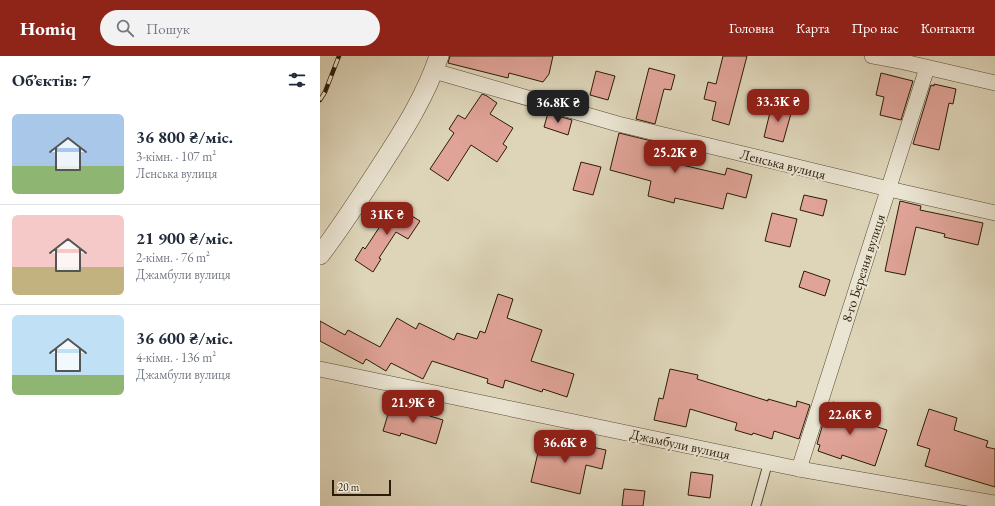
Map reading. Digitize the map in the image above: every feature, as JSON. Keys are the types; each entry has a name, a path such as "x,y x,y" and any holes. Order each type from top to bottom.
{"street":[{"path":"872,56 905,59 928,68 995,83"},
{"path":"320,255 347,219 410,120 436,63"},
{"name":"Ленська вулиця","path":"436,63 618,124 995,213"},
{"name":"8-го Березня вулиця","path":"800,469 928,68"},
{"name":"Джамбули вулиця","path":"320,369 768,463 995,504"}],"lane":[{"path":"756,506 768,463"}],"building":[{"path":"450,56 553,56 549,74 543,82 509,73 508,78 448,63"},
{"path":"723,56 747,56 729,125 712,120 716,102 704,99 708,82 716,84"},
{"path":"649,68 675,75 671,90 664,89 655,124 636,119"},
{"path":"596,71 615,76 608,100 590,95"},
{"path":"881,73 913,81 901,120 880,115 884,97 876,95"},
{"path":"934,84 956,89 953,104 949,103 939,150 913,144 931,85 934,86"},
{"path":"482,94 497,103 490,114 513,128 503,144 507,147 497,162 471,145 448,181 430,169 454,133 449,129 458,115 465,119"},
{"path":"772,104 792,110 783,142 764,137"},
{"path":"548,113 572,120 568,135 544,127"},
{"path":"619,133 668,145 665,161 725,175 727,168 752,175 746,198 727,193 723,209 675,198 674,203 648,196 651,181 610,170"},
{"path":"581,162 601,167 593,195 573,190"},
{"path":"804,195 827,200 823,216 800,210"},
{"path":"900,201 921,206 920,210 983,223 978,245 944,237 945,234 916,227 905,275 885,271"},
{"path":"394,205 420,221 408,239 396,232 379,258 381,259 373,272 355,260 363,247 365,249"},
{"path":"772,213 797,219 790,247 765,241"},
{"path":"804,271 830,280 825,296 799,287"},
{"path":"498,294 513,299 507,318 542,330 531,361 574,374 567,397 543,389 542,392 505,380 503,388 487,383 488,379 432,361 423,379 391,363 386,371 366,359 363,364 320,341 320,321 345,335 348,330 380,347 397,318 416,329 419,323 454,340 457,333 477,339 480,331 485,333"},
{"path":"670,369 698,375 697,379 768,401 768,399 796,407 797,401 810,405 799,439 774,431 772,439 753,433 752,435 735,430 737,423 690,409 686,427 654,420 659,398 663,399"},
{"path":"833,402 856,410 853,419 887,430 875,466 842,455 841,459 818,451 820,445 817,444 827,410 830,411"},
{"path":"391,404 443,420 436,444 401,433 400,436 383,431"},
{"path":"929,409 957,418 954,430 988,441 986,447 995,449 995,487 925,466 930,449 917,445"},
{"path":"542,436 606,450 602,469 586,465 580,494 531,482"},
{"path":"691,472 713,475 710,498 688,495"},
{"path":"624,489 645,491 643,506 622,506"}],"railway":[{"path":"320,100 325,92 339,56"}]}
